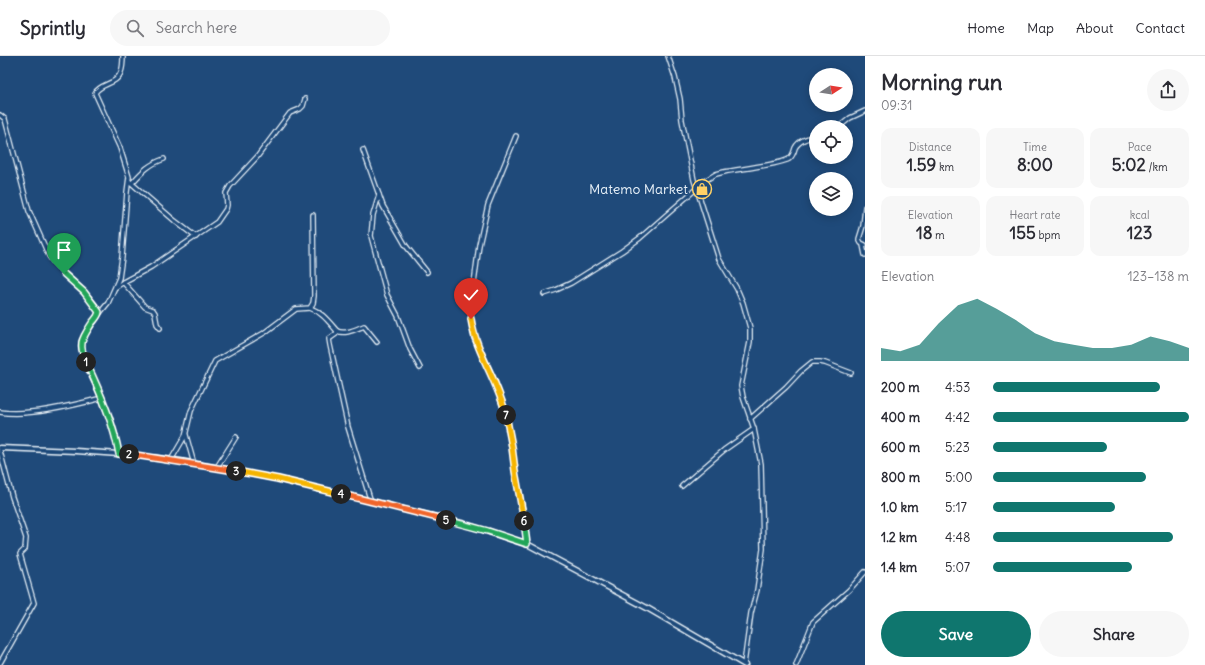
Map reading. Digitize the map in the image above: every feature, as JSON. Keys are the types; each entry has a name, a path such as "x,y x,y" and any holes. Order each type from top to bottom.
{"street":[{"path":"123,56 122,71 119,77 96,90 94,94 120,148 131,182 175,221 196,237"},
{"path":"0,448 119,454 217,467 278,479 465,524 527,544 647,608 744,665 763,549 762,464 754,429 743,397 741,386 750,342 750,328 748,317 737,289 719,258 696,187 682,120 680,99 668,56"},
{"path":"116,287 151,267 216,222 222,215 227,205 226,193 230,186 257,157 290,113 303,106 305,99"},
{"path":"848,120 865,111"},
{"path":"0,115 5,119 29,211 49,256 64,274 84,292 97,308 99,314"},
{"path":"516,136 488,205 479,245 471,306 471,319 477,344 494,379 504,407 524,516 527,544"},
{"path":"544,294 564,286 622,251 640,238 696,187 724,172 788,160 793,155 800,142 809,139"},
{"path":"363,150 379,195 390,219 406,246 427,272"},
{"path":"119,454 112,424 84,357 81,343 99,314 108,303 116,287 122,257 128,186 144,170 156,162 164,159"},
{"path":"379,195 373,215 371,236 388,295 398,316 410,349 420,368"},
{"path":"865,207 863,226 859,239 864,245 865,255"},
{"path":"310,308 313,303 314,296 313,215"},
{"path":"123,282 145,307 155,312 160,328"},
{"path":"313,303 315,309"},
{"path":"171,460 186,434 191,411 215,361 264,333 296,309 315,309 324,316 337,331 342,333 364,326 377,342"},
{"path":"337,331 336,334 329,339 330,345 348,427 371,502"},
{"path":"750,419 812,362 825,363 851,373"},
{"path":"0,412 17,413 53,409 102,398"},
{"path":"682,486 724,450 754,429"},
{"path":"186,434 194,464"},
{"path":"217,467 236,437"},
{"path":"0,451 12,497 26,538 25,549 20,554 34,603 0,663"},
{"path":"796,665 813,622 849,590 865,572"}],"place":[{"name":"Matemo Market","path":"702,189"}],"route":[{"path":"64,274 84,292 99,311 98,316 81,343 84,357 112,424 119,454 133,454 180,461 278,479 465,524 527,544 524,516 504,407 494,379 474,338 471,319"}]}
